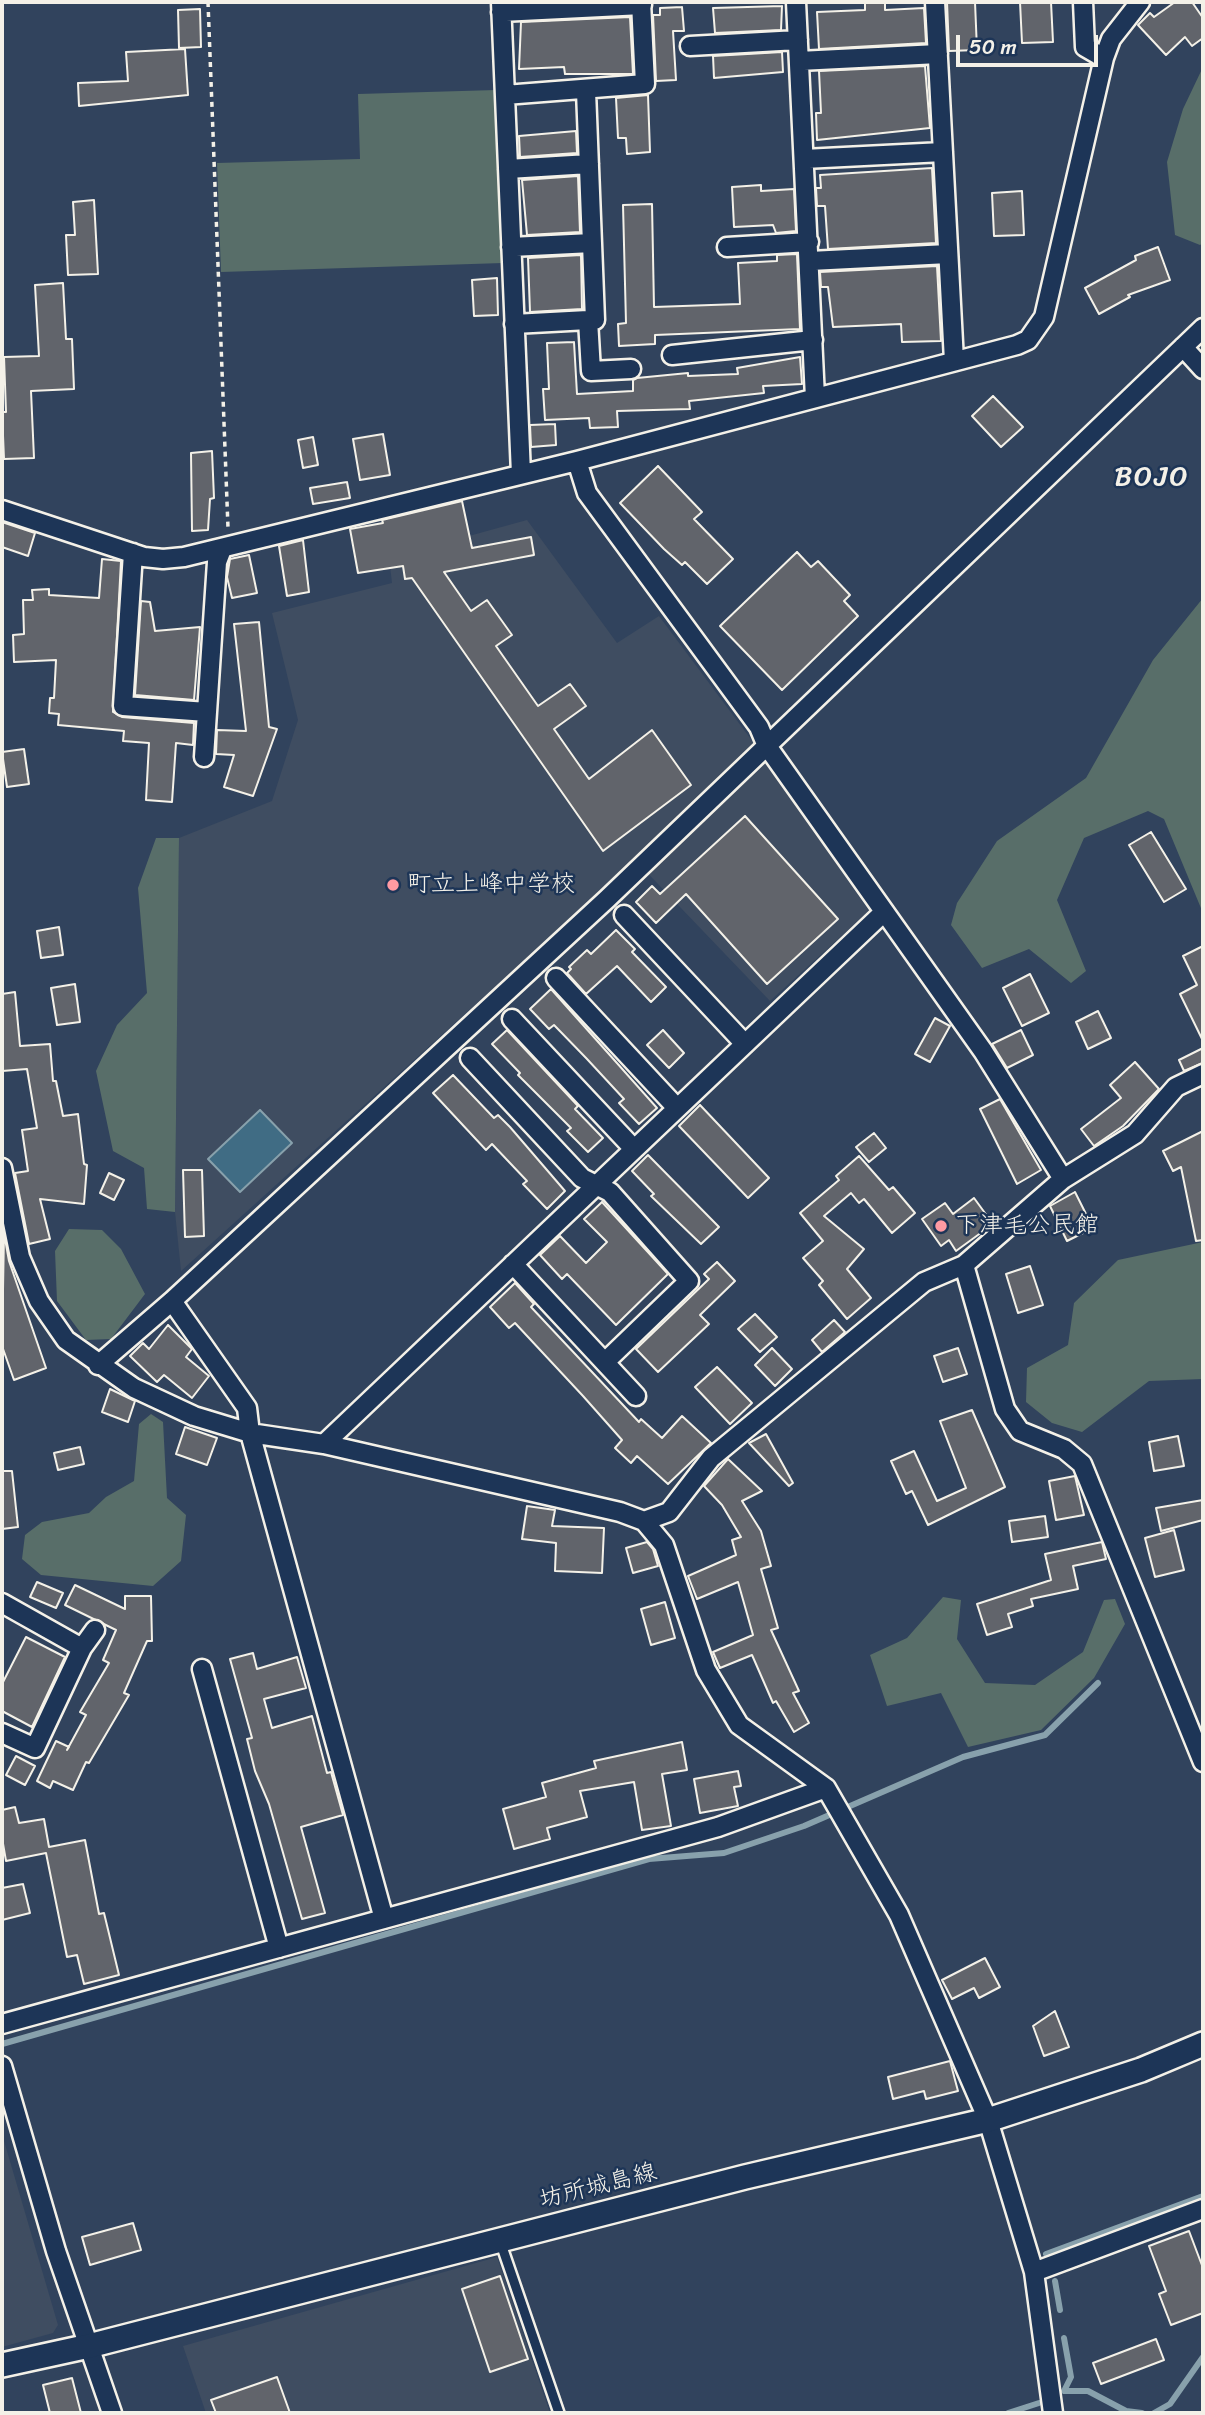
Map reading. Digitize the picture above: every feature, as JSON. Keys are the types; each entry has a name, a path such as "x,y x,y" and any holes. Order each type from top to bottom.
{"main road":[{"name":"坊所城島線","path":"2,2365 89,2346 745,2177 988,2120 1141,2070 1203,2044"}],"street":[{"path":"796,2 815,398"},
{"path":"935,2 954,361"},
{"path":"1083,2 1085,47 1104,58"},
{"path":"2,510 133,553 163,559 222,549 577,461 1017,345 1028,340 1044,317 1104,58 1111,39 1140,2"},
{"path":"505,95 645,84 641,3 501,7 521,474"},
{"path":"690,46 798,40"},
{"path":"799,61 938,54"},
{"path":"514,324 595,320 586,90"},
{"path":"804,159 943,152"},
{"path":"508,169 589,164"},
{"path":"727,247 809,242"},
{"path":"511,247 592,243"},
{"path":"810,261 948,254"},
{"path":"588,320 591,371 631,369"},
{"path":"98,1365 172,1301 767,746 1203,328"},
{"path":"672,355 813,340"},
{"path":"1183,347 1203,369"},
{"path":"577,461 587,494 759,727 767,746 983,1051 1063,1179"},
{"path":"204,757 217,562 222,549"},
{"path":"133,553 123,706 207,712"},
{"path":"324,1444 884,912"},
{"path":"624,915 745,1044"},
{"path":"556,978 677,1108"},
{"path":"512,1019 634,1149"},
{"path":"470,1058 582,1178 610,1192 689,1281 605,1362"},
{"path":"644,1521 669,1512 711,1458 924,1282 964,1265 1063,1179 1135,1134 1177,1087 1203,1074"},
{"path":"2,1168 6,1219 39,1301 66,1340 134,1388 182,1410 250,1433 324,1444 620,1511 644,1521 664,1545 706,1670 739,1725 826,1788 899,1914 988,2120 1034,2272 1053,2413"},
{"path":"513,1264 636,1396"},
{"path":"964,1265 1006,1409 1020,1431 1064,1449 1082,1464 1203,1762"},
{"path":"172,1301 247,1408 250,1433 384,1919"},
{"path":"2,1603 82,1648"},
{"path":"2,1733 36,1748 82,1648 95,1630"},
{"path":"202,1670 278,1948"},
{"path":"2,2024 718,1827 826,1788"},
{"path":"2,2066 56,2251 112,2413"},
{"path":"1034,2272 1203,2209"}],"lane":[{"path":"500,2240 559,2413"}],"path":[{"path":"208,2 228,529 222,549"}],"shaded area":[{"name":"町立上峰中学校","path":"527,520 617,643 659,616 753,742 869,911 770,1001 635,860 181,1271 175,1212 179,838 272,801 298,720 272,613 392,583 389,558"},
{"path":"260,1110 292,1143 240,1192 208,1159"},
{"path":"2,2134 58,2325 53,2333 2,2347"},
{"path":"497,2257 550,2413 206,2413 183,2346"}],"green space":[{"path":"1203,67 1203,243 1200,245 1175,235 1167,162 1183,109"},
{"path":"496,90 503,263 221,272 217,163 360,159 358,94"},
{"path":"1203,598 1203,913 1164,819 1148,811 1084,838 1057,900 1086,971 1071,983 1029,949 982,968 951,925 957,903 997,841 1086,778 1153,660"},
{"path":"156,838 179,838 175,1212 147,1209 144,1168 113,1151 96,1071 117,1025 147,993 138,888"},
{"path":"69,1229 102,1230 121,1249 145,1294 111,1339 86,1340 57,1301 55,1251"},
{"path":"1203,1242 1203,1379 1149,1381 1082,1432 1052,1423 1026,1402 1027,1368 1068,1345 1074,1303 1118,1260"},
{"path":"151,1414 163,1422 167,1498 186,1515 181,1561 153,1586 41,1575 22,1559 25,1535 42,1522 89,1513 106,1497 134,1481 139,1424"},
{"path":"943,1597 961,1600 957,1639 985,1683 1035,1685 1083,1652 1104,1600 1115,1599 1125,1624 1094,1678 1041,1730 968,1747 941,1693 887,1706 870,1655 907,1638"}],"building":[{"path":"865,2 885,2 885,10 924,8 926,43 819,49 817,12 865,10"},
{"path":"947,2 975,2 977,50 949,51"},
{"path":"1020,2 1051,2 1053,42 1022,43"},
{"path":"1175,2 1192,2 1203,18 1203,38 1192,46 1185,37 1166,55 1138,25 1150,13 1154,17"},
{"path":"782,6 781,30 715,33 713,8"},
{"path":"682,7 684,31 673,31 676,80 656,81 653,15 660,15 660,8"},
{"path":"200,9 201,47 179,48 178,10"},
{"path":"630,17 633,74 565,74 564,67 519,69 521,22"},
{"path":"185,49 188,95 79,106 78,83 128,81 126,52"},
{"path":"782,52 783,72 714,78 713,56"},
{"path":"925,66 930,128 817,140 816,113 821,113 819,71"},
{"path":"648,95 650,152 627,154 626,138 618,138 616,98"},
{"path":"576,131 577,153 520,157 519,136"},
{"path":"932,168 936,243 828,249 825,206 817,206 816,188 821,188 820,175"},
{"path":"578,176 580,232 527,235 522,180"},
{"path":"761,185 761,191 794,189 796,231 776,233 773,225 734,227 732,187"},
{"path":"1022,191 1024,235 994,236 992,193"},
{"path":"94,200 98,274 68,275 66,235 75,235 73,202"},
{"path":"652,204 654,307 740,304 738,263 777,261 777,255 797,254 800,329 655,335 655,344 619,346 618,324 626,323 623,205"},
{"path":"1158,247 1170,280 1128,295 1130,297 1099,314 1085,288 1136,260 1135,256"},
{"path":"581,255 582,309 530,312 528,258"},
{"path":"937,266 941,341 902,342 901,324 833,327 828,287 821,287 820,272"},
{"path":"497,278 498,315 474,316 472,280"},
{"path":"63,283 66,339 72,339 74,389 31,391 34,458 4,459 4,357 39,356 35,285"},
{"path":"574,342 577,394 633,391 633,380 637,378 688,373 688,376 738,374 737,368 800,357 802,384 763,386 764,393 689,401 690,409 617,411 618,427 590,428 589,418 545,420 543,389 549,389 547,343"},
{"path":"993,396 1023,427 1001,447 972,416"},
{"path":"555,424 556,445 531,447 530,425"},
{"path":"383,434 390,475 360,480 353,439"},
{"path":"313,437 318,465 303,468 298,440"},
{"path":"212,451 214,498 210,499 208,530 192,531 191,453"},
{"path":"658,466 702,512 694,519 733,559 707,584 685,562 682,565 664,549 620,503"},
{"path":"347,482 350,498 313,504 310,488"},
{"path":"462,501 472,548 531,537 534,555 444,572 471,611 487,600 512,635 496,646 538,706 570,684 586,706 554,729 589,779 652,730 691,785 603,851 412,578 405,579 403,566 358,573 350,529 383,523 382,520"},
{"path":"2,522 35,533 28,556 2,547"},
{"path":"303,540 309,592 287,596 279,546"},
{"path":"797,552 811,567 818,561 850,595 844,601 858,616 782,690 720,626"},
{"path":"249,555 257,593 232,598 227,577 230,559"},
{"path":"102,559 121,561 113,712 122,717 194,723 193,745 176,743 172,802 146,800 149,743 123,741 124,731 58,725 59,714 49,713 50,698 54,698 56,660 14,662 13,635 24,634 23,600 33,600 32,590 49,589 49,595 99,598"},
{"path":"141,601 150,602 155,631 200,627 194,700 135,695"},
{"path":"259,622 269,727 277,729 253,796 224,787 234,755 216,754 217,730 246,731 234,624"},
{"path":"24,749 29,784 7,787 2,752"},
{"path":"745,816 838,919 767,984 686,894 656,923 636,902 652,886 660,894"},
{"path":"1151,832 1186,889 1164,902 1129,845"},
{"path":"59,927 63,955 41,958 37,931"},
{"path":"616,930 635,949 632,952 666,987 651,1002 617,966 586,994 567,973 571,969 569,967 587,950 591,954"},
{"path":"1203,946 1203,1041 1180,994 1197,985 1183,956"},
{"path":"1030,974 1049,1013 1022,1026 1003,988"},
{"path":"75,984 80,1022 57,1025 51,988"},
{"path":"551,989 657,1108 639,1124 619,1103 624,1099 587,1059 554,1025 549,1029 530,1009"},
{"path":"15,992 20,1046 50,1044 53,1081 56,1081 63,1116 78,1114 84,1164 87,1165 84,1204 40,1199 50,1239 29,1244 15,1173 28,1171 22,1130 37,1128 27,1069 2,1071 2,994"},
{"path":"1098,1011 1111,1038 1088,1049 1076,1022"},
{"path":"935,1018 950,1026 930,1062 915,1054"},
{"path":"507,1030 578,1106 575,1109 603,1138 588,1152 567,1131 571,1128 518,1075 520,1073 492,1044"},
{"path":"663,1030 684,1053 669,1068 647,1045"},
{"path":"1021,1030 1033,1055 1007,1068 992,1044"},
{"path":"1203,1048 1203,1063 1184,1071 1179,1060"},
{"path":"1135,1062 1159,1089 1123,1126 1094,1146 1081,1129 1121,1098 1110,1085"},
{"path":"453,1075 494,1118 498,1115 510,1127 565,1191 547,1209 523,1184 527,1181 492,1144 486,1150 433,1093"},
{"path":"1000,1099 1041,1170 1017,1184 980,1109"},
{"path":"700,1105 769,1178 748,1198 679,1126"},
{"path":"1203,1131 1203,1240 1196,1241 1181,1167 1173,1171 1163,1151"},
{"path":"874,1133 886,1148 869,1162 856,1147"},
{"path":"648,1155 719,1227 701,1244 651,1196 654,1194 632,1171"},
{"path":"859,1156 889,1190 893,1187 915,1213 892,1233 864,1199 859,1203 851,1193 824,1216 864,1249 847,1269 871,1298 847,1319 819,1285 823,1281 803,1258 823,1241 800,1213 839,1180 836,1176"},
{"path":"183,1170 202,1170 204,1236 185,1237"},
{"path":"109,1173 124,1180 114,1200 100,1193"},
{"path":"1075,1192 1093,1228 1067,1241 1050,1206"},
{"path":"974,1198 993,1224 956,1251 949,1240 941,1246 922,1219 945,1203 953,1214"},
{"path":"602,1202 668,1274 616,1325 567,1274 562,1279 540,1255 560,1236 586,1263 607,1242 584,1219"},
{"path":"4,1233 9,1261 46,1368 14,1380 2,1346"},
{"path":"717,1262 735,1281 700,1315 709,1324 658,1372 636,1349 709,1279 704,1274"},
{"path":"1030,1266 1043,1305 1018,1313 1006,1274"},
{"path":"515,1283 534,1304 531,1307 639,1422 641,1419 662,1438 682,1416 711,1443 668,1484 637,1456 631,1463 615,1448 622,1440 583,1396 515,1323 509,1328 490,1307"},
{"path":"755,1314 777,1337 760,1352 738,1329"},
{"path":"834,1320 845,1332 822,1352 812,1340"},
{"path":"168,1325 192,1349 186,1357 209,1376 192,1398 164,1375 157,1382 130,1356 143,1343 149,1349"},
{"path":"772,1348 792,1369 775,1386 755,1365"},
{"path":"958,1348 967,1374 943,1382 934,1356"},
{"path":"717,1367 752,1403 730,1424 695,1387"},
{"path":"110,1389 135,1401 128,1422 102,1412"},
{"path":"972,1410 1005,1487 928,1525 912,1491 906,1494 891,1461 914,1451 937,1501 966,1488 940,1421"},
{"path":"185,1427 217,1438 207,1465 176,1454"},
{"path":"766,1434 793,1483 789,1486 749,1443"},
{"path":"1178,1436 1184,1466 1154,1471 1149,1442"},
{"path":"80,1447 84,1464 58,1470 54,1453"},
{"path":"728,1459 762,1491 742,1501 761,1531 771,1566 761,1569 778,1628 771,1630 799,1691 793,1693 809,1723 794,1732 776,1701 773,1703 752,1655 720,1668 713,1652 753,1635 738,1582 697,1599 688,1576 736,1555 732,1540 741,1537 722,1505 704,1486"},
{"path":"2,1471 12,1471 18,1527 2,1529"},
{"path":"1075,1476 1084,1515 1056,1520 1049,1481"},
{"path":"1203,1500 1203,1520 1161,1531 1156,1508"},
{"path":"527,1506 555,1510 552,1526 604,1528 602,1573 555,1571 556,1543 522,1539"},
{"path":"1045,1516 1048,1537 1012,1542 1009,1521"},
{"path":"1174,1530 1184,1570 1155,1577 1145,1538"},
{"path":"647,1542 653,1549 658,1566 633,1573 626,1548"},
{"path":"1102,1542 1106,1559 1073,1566 1078,1589 1031,1599 1033,1606 1008,1614 1012,1627 987,1635 977,1604 1051,1580 1045,1554"},
{"path":"37,1582 63,1593 56,1608 30,1597"},
{"path":"75,1585 125,1609 125,1596 151,1596 152,1641 147,1641 124,1693 129,1695 89,1763 86,1762 73,1790 53,1781 50,1788 37,1781 56,1741 69,1747 86,1715 80,1712 109,1663 103,1660 116,1630 65,1605"},
{"path":"665,1602 675,1638 651,1645 641,1609"},
{"path":"26,1637 65,1657 32,1727 2,1711 2,1684"},
{"path":"253,1653 257,1669 297,1657 306,1688 264,1699 272,1728 312,1716 327,1773 331,1772 343,1815 301,1827 325,1913 302,1919 269,1804 255,1771 247,1739 252,1738 230,1659"},
{"path":"682,1742 687,1770 662,1774 671,1826 642,1830 634,1782 580,1791 587,1817 547,1828 550,1839 514,1849 503,1809 546,1797 542,1783 596,1768 594,1761"},
{"path":"16,1756 35,1766 25,1785 6,1775"},
{"path":"738,1771 741,1786 734,1787 738,1806 700,1813 694,1779"},
{"path":"15,1807 19,1823 44,1819 49,1847 85,1840 99,1914 104,1913 119,1975 84,1984 77,1955 67,1957 46,1853 6,1861 2,1838 2,1810"},
{"path":"23,1884 30,1913 2,1920 2,1888"},
{"path":"985,1958 1000,1987 979,1998 974,1988 952,1999 942,1980"},
{"path":"1055,2011 1069,2047 1044,2056 1033,2026"},
{"path":"950,2061 958,2091 926,2099 924,2091 893,2099 888,2077"},
{"path":"133,2223 141,2250 90,2265 82,2237"},
{"path":"1189,2231 1203,2268 1203,2313 1171,2325 1159,2294 1166,2291 1149,2246"},
{"path":"500,2276 528,2359 490,2372 462,2289"},
{"path":"1156,2339 1164,2360 1101,2384 1093,2363"},
{"path":"277,2377 290,2413 216,2413 211,2400"},
{"path":"72,2378 81,2413 50,2413 43,2385"}],"waterway":[{"path":"2,2044 649,1859 724,1853 804,1826 963,1757 1045,1735 1098,1683"},
{"path":"1046,2254 1203,2196"},
{"path":"1055,2281 1060,2310"},
{"path":"1064,2338 1071,2377 1064,2391 1088,2391 1126,2411 1142,2413"},
{"path":"1154,2413 1170,2404 1203,2357"},
{"path":"1008,2413 1039,2403"}],"place":[{"name":"町立上峰中学校","path":"393,885"},
{"name":"下津毛公民館","path":"941,1226"}],"district":[{"name":"BOJO","path":"1152,478"}]}
